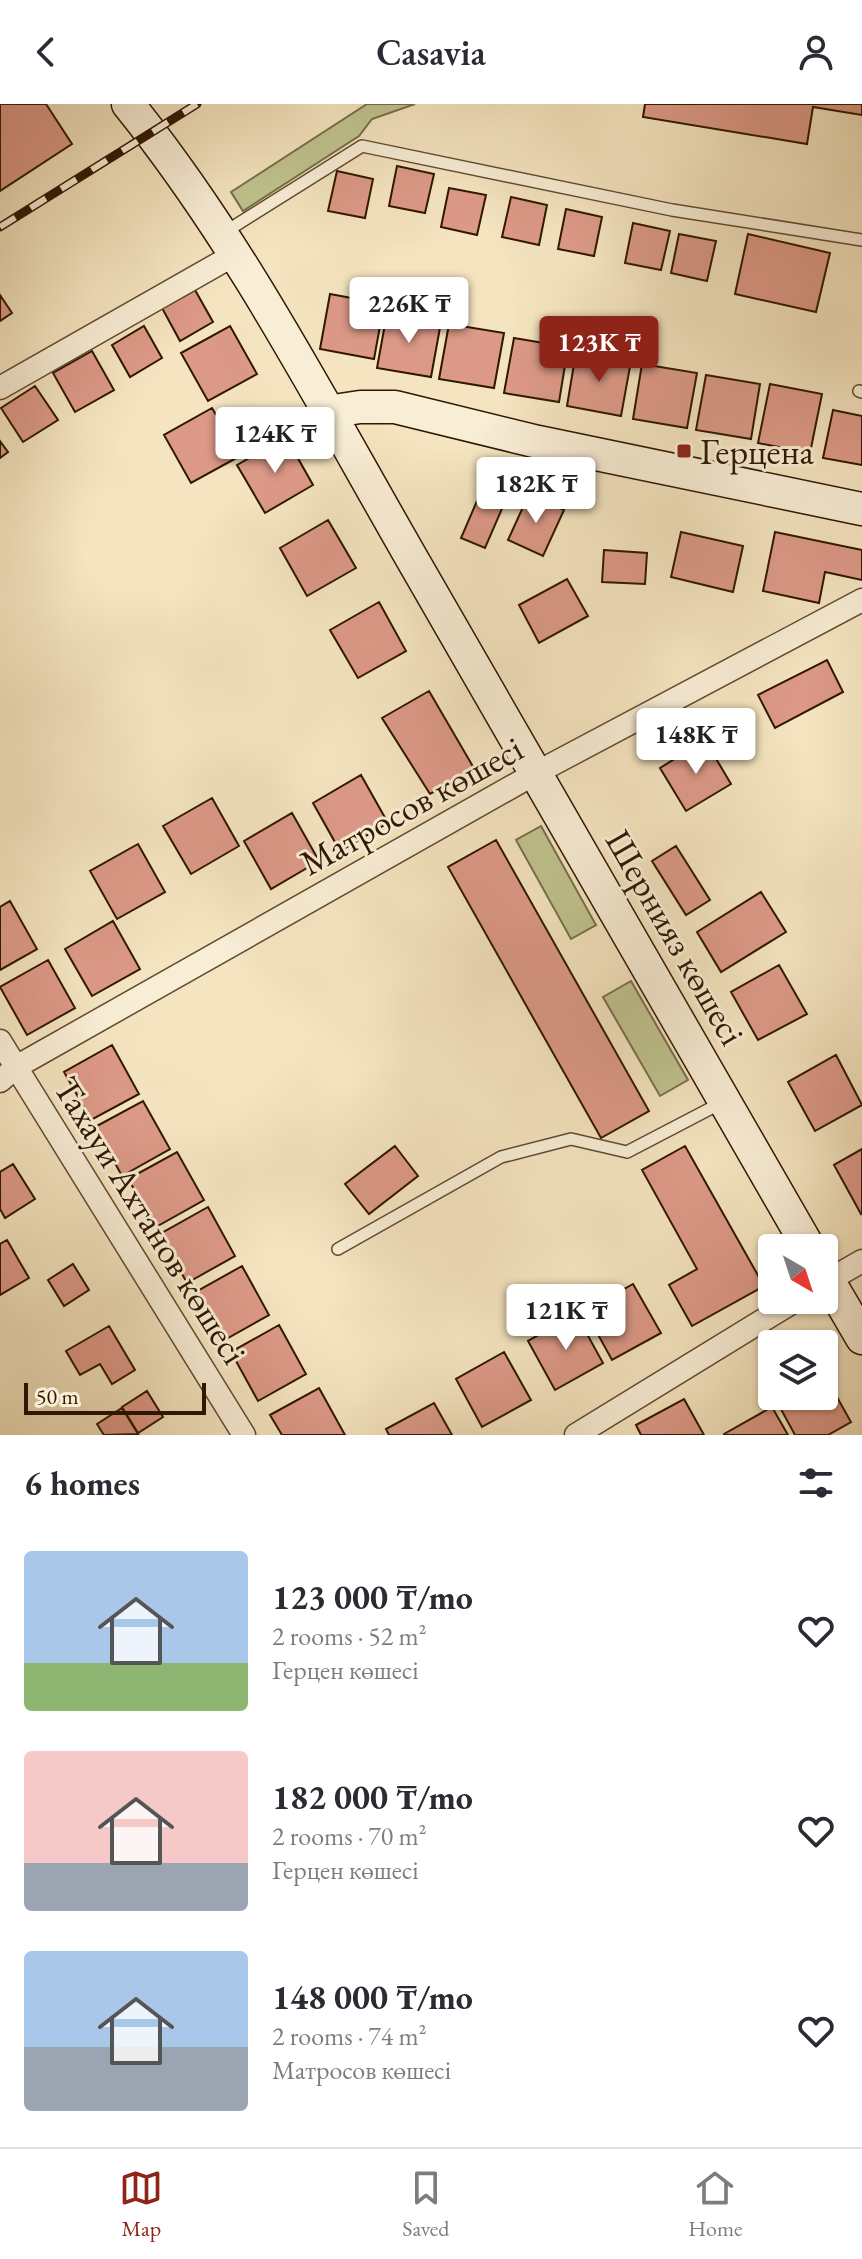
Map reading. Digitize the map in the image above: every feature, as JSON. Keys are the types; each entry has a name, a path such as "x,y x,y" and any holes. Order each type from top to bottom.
{"street":[{"name":"Шернияз көшесі","path":"128,104 228,245 801,1234"},
{"path":"0,388 228,245"},
{"path":"327,412 360,407 395,407 538,442 862,509"},
{"name":"Матросов көшесі","path":"8,1074 536,773 862,600"},
{"name":"Тахауи Ахтанов көшесі","path":"0,1041 8,1074 244,1435"},
{"path":"838,1273 862,1261"},
{"path":"838,1300 862,1338"},
{"path":"576,1435 773,1314"}],"lane":[{"path":"228,245 362,146 672,210 862,240"},
{"path":"338,1249 501,1157 571,1139 627,1152 725,1101"}],"green space":[{"path":"367,104 415,104 372,119 359,136 243,211 231,192"},
{"path":"541,826 596,925 571,939 516,840"},
{"path":"631,981 688,1080 660,1096 603,997"}],"building":[{"path":"0,104 46,104 72,144 0,191"},
{"path":"645,104 862,104 862,115 813,107 807,144 643,117"},
{"path":"397,166 434,174 425,213 389,206"},
{"path":"337,171 373,179 365,218 328,211"},
{"path":"449,188 486,195 477,235 441,227"},
{"path":"511,197 547,205 539,245 502,237"},
{"path":"566,209 602,217 594,256 558,249"},
{"path":"633,223 670,231 661,270 625,263"},
{"path":"679,234 716,241 707,281 671,273"},
{"path":"748,234 830,253 816,312 735,294"},
{"path":"195,290 213,322 180,341 162,308"},
{"path":"330,294 384,304 374,359 320,349"},
{"path":"0,295 12,313 0,321"},
{"path":"387,313 441,322 431,377 377,368"},
{"path":"449,324 504,333 494,388 439,379"},
{"path":"144,326 162,358 130,377 112,345"},
{"path":"230,326 257,374 208,401 181,353"},
{"path":"514,338 568,347 559,402 504,393"},
{"path":"92,351 114,390 75,412 53,373"},
{"path":"576,352 631,361 621,416 567,406"},
{"path":"642,364 697,373 687,428 633,419"},
{"path":"706,375 760,384 751,439 696,430"},
{"path":"770,384 822,394 810,453 758,443"},
{"path":"35,386 58,420 23,442 1,408"},
{"path":"212,408 240,456 191,483 164,435"},
{"path":"833,410 862,416 862,465 823,458"},
{"path":"286,437 313,485 265,513 237,465"},
{"path":"0,441 8,452 0,458"},
{"path":"480,494 504,504 485,548 461,538"},
{"path":"529,494 564,510 543,556 508,540"},
{"path":"328,520 356,568 307,596 280,548"},
{"path":"681,532 743,546 733,592 671,577"},
{"path":"775,532 862,550 862,580 825,572 819,603 763,591"},
{"path":"604,550 647,553 645,584 602,582"},
{"path":"567,579 588,616 539,643 519,605"},
{"path":"379,602 406,651 358,678 330,630"},
{"path":"827,660 843,692 775,728 758,695"},
{"path":"429,691 475,770 430,794 382,718"},
{"path":"705,740 731,784 686,811 660,768"},
{"path":"361,775 388,823 340,851 313,803"},
{"path":"212,798 239,846 191,874 163,826"},
{"path":"292,813 319,861 271,889 244,841"},
{"path":"496,840 649,1111 601,1138 448,867"},
{"path":"138,844 165,892 117,919 90,871"},
{"path":"676,846 710,900 686,915 652,861"},
{"path":"761,892 786,932 721,972 697,932"},
{"path":"10,901 37,949 0,970 0,907"},
{"path":"113,921 140,969 92,996 65,949"},
{"path":"48,960 75,1008 27,1035 0,987"},
{"path":"779,965 807,1014 758,1040 731,992"},
{"path":"112,1045 139,1094 91,1120 64,1072"},
{"path":"836,1055 862,1105 815,1131 788,1082"},
{"path":"143,1101 170,1149 122,1176 95,1127"},
{"path":"395,1146 418,1176 369,1214 345,1184"},
{"path":"685,1146 758,1275 758,1289 692,1326 669,1285 697,1269 642,1170"},
{"path":"862,1149 862,1213 861,1214 834,1165"},
{"path":"177,1152 204,1200 156,1227 128,1179"},
{"path":"13,1164 35,1199 5,1218 0,1209 0,1172"},
{"path":"208,1207 235,1256 187,1283 160,1234"},
{"path":"7,1240 29,1278 0,1295 0,1244"},
{"path":"73,1264 89,1290 64,1306 48,1280"},
{"path":"242,1266 269,1315 221,1342 194,1293"},
{"path":"633,1284 661,1333 612,1360 585,1311"},
{"path":"576,1314 603,1363 555,1390 528,1341"},
{"path":"279,1325 306,1374 258,1401 231,1352"},
{"path":"109,1326 135,1370 112,1384 100,1364 80,1375 66,1351"},
{"path":"504,1352 531,1400 482,1427 456,1379"},
{"path":"319,1388 345,1435 282,1435 270,1415"},
{"path":"147,1391 163,1417 138,1433 122,1407"},
{"path":"684,1399 704,1435 641,1435 636,1425"},
{"path":"838,1399 851,1422 828,1435 795,1435 781,1410 838,1410"},
{"path":"434,1403 452,1435 389,1435 386,1429"},
{"path":"122,1408 138,1434 104,1435 97,1424"},
{"path":"767,1410 774,1410 788,1435 724,1435"}],"railway":[{"path":"0,227 197,104"}],"place":[{"name":"Герцена","path":"684,451"}]}
